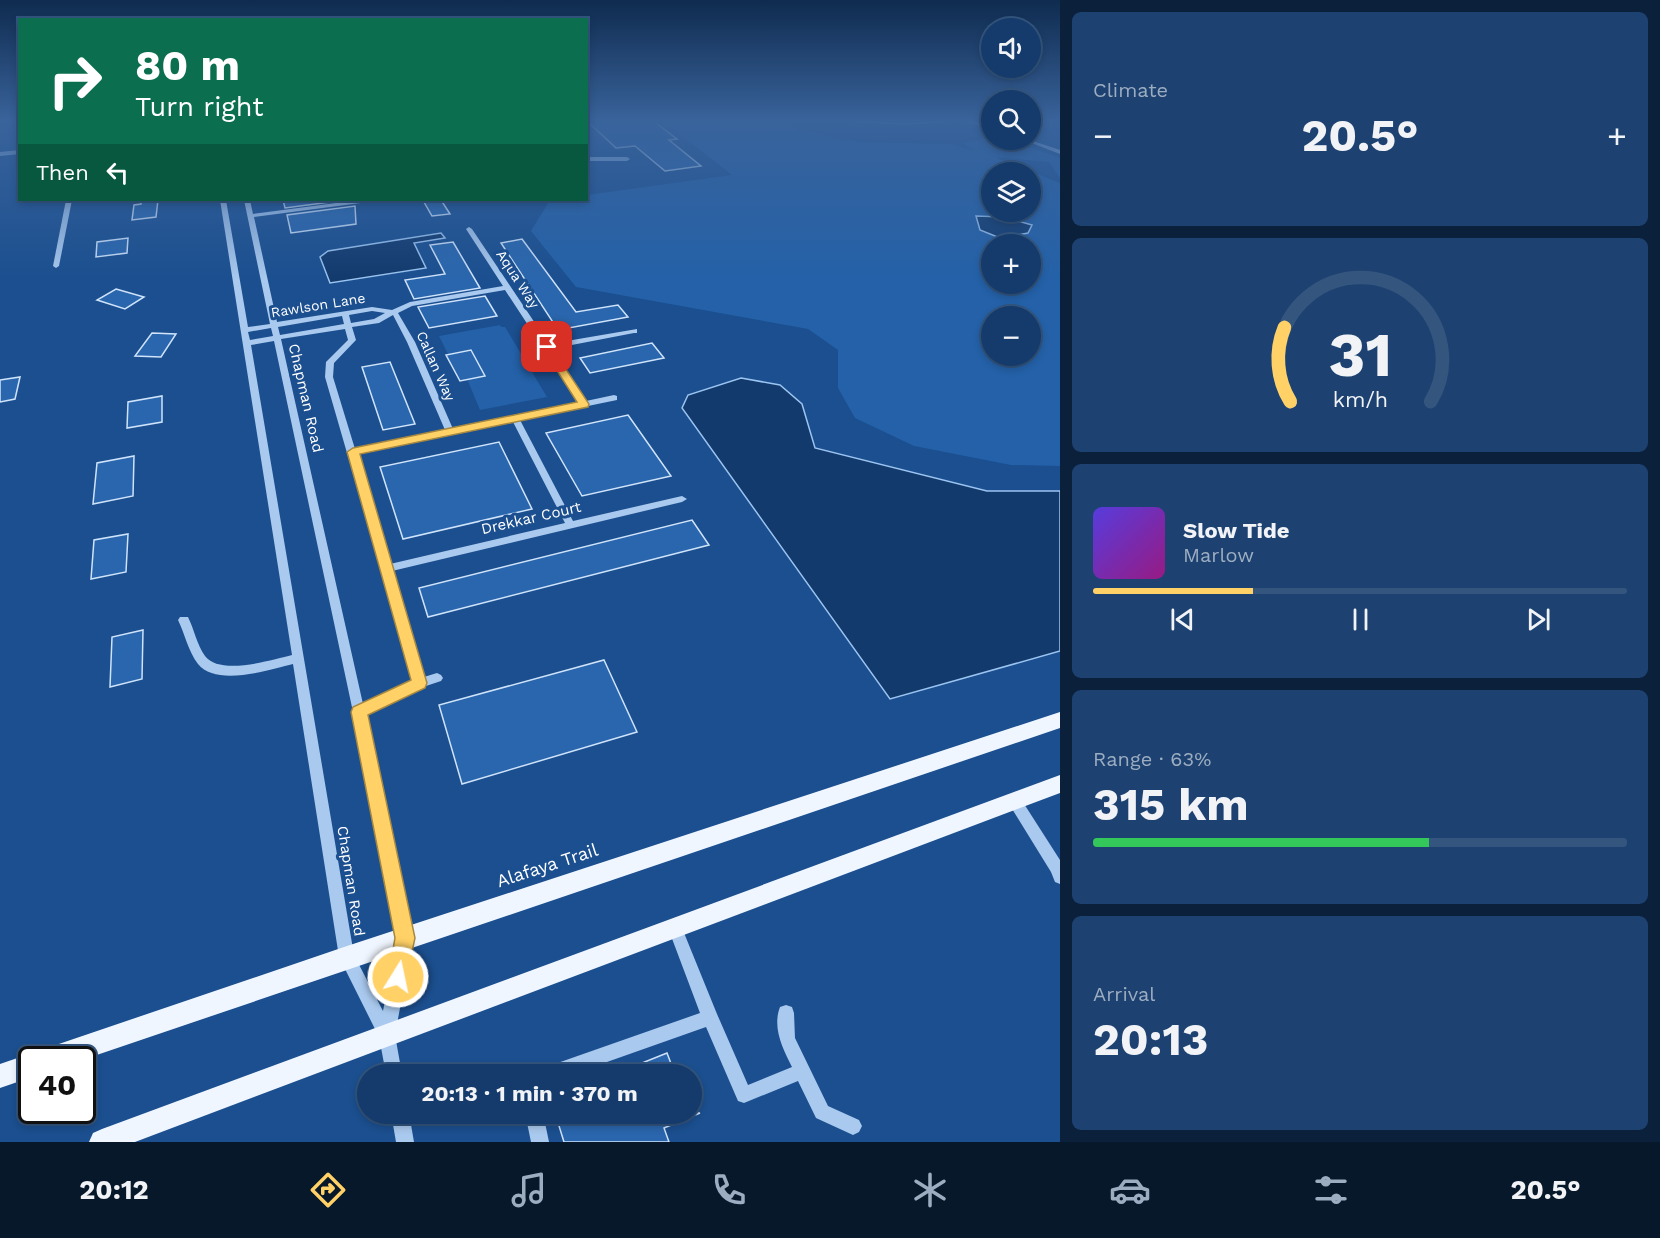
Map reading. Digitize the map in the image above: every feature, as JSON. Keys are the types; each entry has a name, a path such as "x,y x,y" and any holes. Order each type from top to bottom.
{"main road":[{"name":"Alafaya Trail","path":"88,1046 347,957 1060,720"},
{"path":"102,1142 1060,784"},
{"path":"0,1076 18,1070"}],"street":[{"path":"56,266 69,201"},
{"name":"Chapman Road","path":"223,201 347,957 387,1035"},
{"name":"Chapman Road","path":"247,201 359,712 405,938 387,1035"},
{"path":"250,216 362,201"},
{"name":"Aqua Way","path":"469,229 584,404"},
{"name":"Rawlson Lane","path":"246,337 276,338 376,321 410,304 508,287"},
{"name":"Rawlson Lane","path":"246,337 273,325 372,309 395,313"},
{"name":"Callan Way","path":"395,313 411,342 450,431"},
{"path":"345,314 352,340 330,362 329,377 388,568 420,683"},
{"path":"547,347 634,331"},
{"path":"353,452 614,398"},
{"path":"515,418 570,524"},
{"name":"Drekkar Court","path":"388,568 682,499"},
{"path":"184,620 203,663 220,671 251,669 298,658"},
{"path":"359,712 420,683 436,678"},
{"path":"1014,800 1060,877"},
{"path":"675,928 710,1018 744,1095 802,1071"},
{"path":"786,1012 787,1039 822,1112 853,1126"},
{"path":"578,1064 710,1018"},
{"path":"387,1035 392,1064"},
{"path":"402,1124 405,1142"},
{"path":"536,1124 540,1142"}],"shaded area":[{"path":"730,173 981,173 981,222 1041,222 1041,175 1060,183 1060,466 1011,465 914,446 855,418 838,388 838,350 808,329 576,287 531,231 549,201 588,201 588,195 732,175"},
{"path":"976,216 981,216 981,222 1021,222 1032,225 1028,233 1022,234 990,234 980,230"},
{"path":"441,233 445,238 414,243 426,268 330,283 320,257 328,251"},
{"path":"500,325 505,327 547,397 480,410 467,379 485,375 472,350 448,354 439,336"},
{"path":"741,378 780,385 802,404 815,448 987,491 1060,491 1060,651 890,699 682,408 688,395"}],"building":[{"path":"141,201 158,201 156,217 132,220 134,205 141,204"},
{"path":"283,201 338,201 285,208"},
{"path":"442,201 450,214 432,216 424,202"},
{"path":"355,206 356,224 291,233 287,215"},
{"path":"128,238 127,253 96,257 97,242"},
{"path":"522,239 576,312 618,305 628,317 558,330 501,243"},
{"path":"453,242 480,288 414,299 405,280 445,274 430,245"},
{"path":"116,289 144,297 125,309 97,300"},
{"path":"485,296 497,316 429,328 418,307"},
{"path":"152,333 176,334 161,357 135,356"},
{"path":"652,343 664,358 590,373 580,358"},
{"path":"471,350 485,376 460,381 446,355"},
{"path":"390,362 415,424 383,430 362,367"},
{"path":"20,377 15,399 0,402 0,380"},
{"path":"162,396 162,422 127,428 128,402"},
{"path":"628,415 671,476 582,496 546,433"},
{"path":"499,442 532,509 403,539 380,467"},
{"path":"134,456 133,496 93,504 97,463"},
{"path":"692,520 709,545 428,617 419,588"},
{"path":"128,534 126,572 91,579 94,540"},
{"path":"143,630 142,679 110,687 112,637"},
{"path":"604,660 637,732 462,784 439,705"},
{"path":"667,1053 671,1064 640,1064"},
{"path":"558,1124 674,1124 664,1128 669,1142 564,1142"}],"route":[{"path":"398,977 405,938 359,712 420,683 353,452 584,404 547,347"}]}
